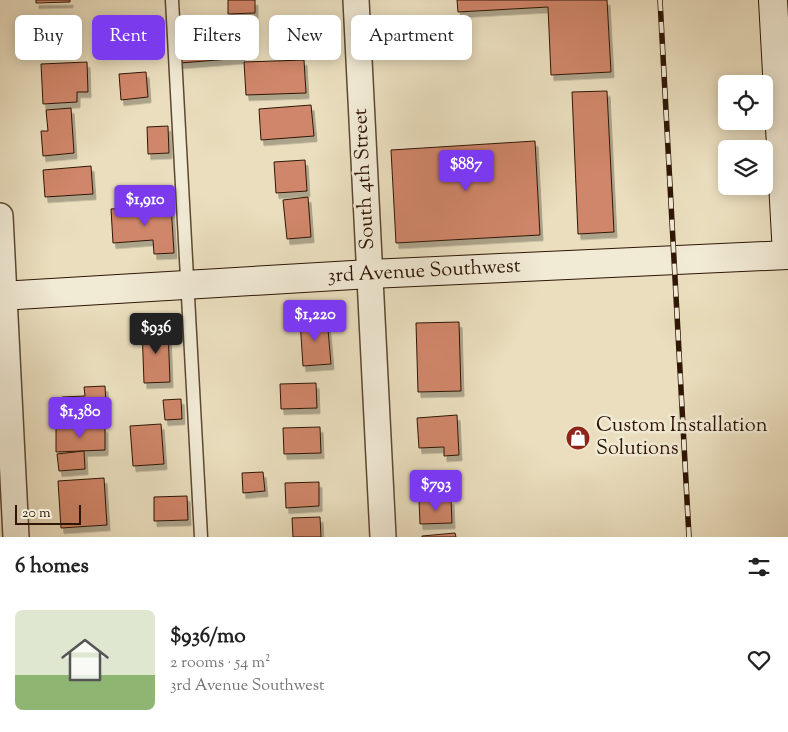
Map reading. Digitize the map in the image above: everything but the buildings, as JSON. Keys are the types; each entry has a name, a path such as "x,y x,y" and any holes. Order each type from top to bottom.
{"street":[{"name":"South 4th Street","path":"356,0 383,537"},
{"path":"773,0 787,255"},
{"path":"0,216 2,296 16,537"},
{"name":"3rd Avenue Southwest","path":"2,296 370,274 787,255"}],"lane":[{"path":"172,0 202,537"}],"railway":[{"path":"660,0 689,537"}],"place":[{"name":"Custom Installation Solutions","path":"578,438"}]}
